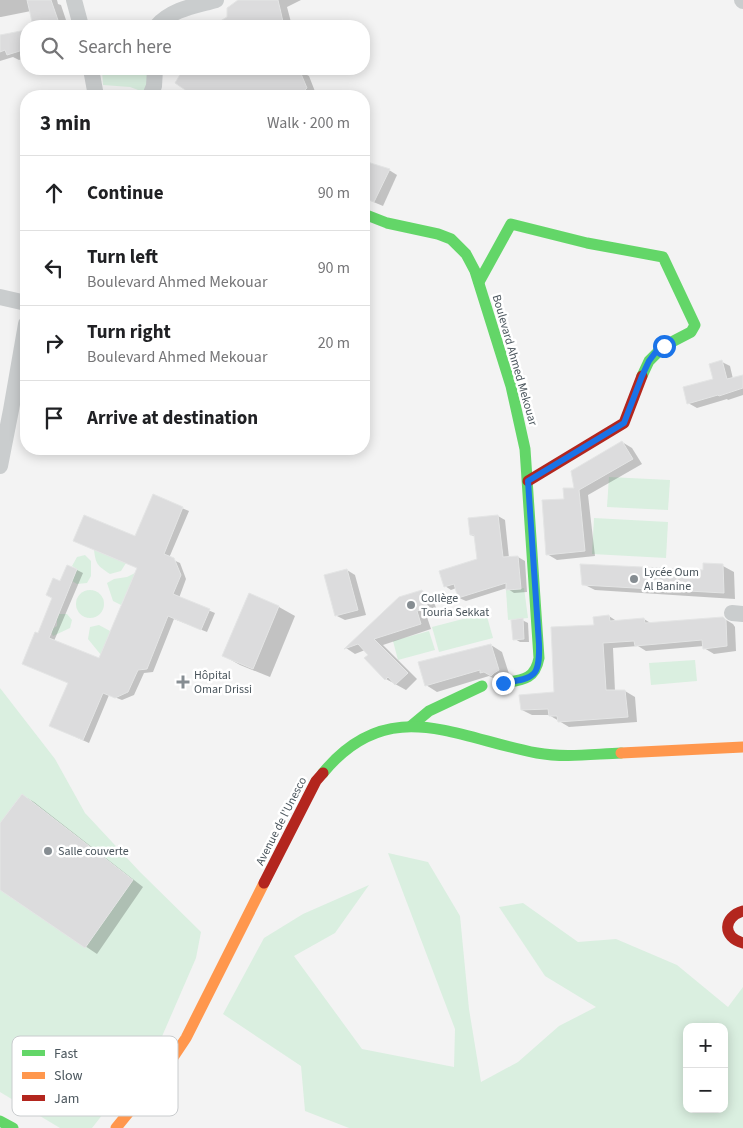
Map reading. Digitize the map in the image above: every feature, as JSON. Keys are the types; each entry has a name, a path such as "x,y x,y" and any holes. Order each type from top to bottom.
{"street":[{"path":"74,0 79,20"},
{"path":"164,20 175,12 216,0"},
{"path":"92,75 95,90"},
{"path":"152,90 155,75"},
{"name":"Boulevard Ahmed Mekouar","path":"370,216 387,223 438,234 450,239 466,254 479,282 511,386 525,449 539,665 534,673 526,679 503,683"},
{"path":"479,282 511,224 587,243 663,257 695,325 691,332 664,346 649,361 624,423 528,481"},
{"path":"0,297 20,301"},
{"path":"0,466 6,408 20,349"},
{"path":"411,726 428,711 482,686"},
{"name":"Avenue de l'Unesco","path":"178,1050 186,1038 316,781 330,764 362,739 391,728 411,726 435,728 537,753 562,756 743,747"},
{"path":"743,911 734,914 730,918 727,928 735,941 743,943"},
{"name":"Avenue de l'Unesco","path":"116,1128 126,1116"},
{"path":"0,1121 13,1128"}],"green space":[{"path":"102,75 151,75 149,90 103,85"},
{"path":"609,477 670,480 668,510 607,507"},
{"path":"594,518 668,522 666,558 592,554"},
{"path":"94,550 126,563 121,571 110,574 98,564"},
{"path":"85,555 91,561 91,576 87,583 77,584 72,581 77,569 72,566 77,557"},
{"path":"135,573 121,605 113,601 107,583"},
{"path":"524,588 528,618 508,620 506,590"},
{"path":"90,590 100,594 104,604 100,614 90,618 80,614 76,604 80,594"},
{"path":"486,613 493,638 439,652 432,627"},
{"path":"59,614 67,614 72,620 70,628 53,636 50,630 57,626"},
{"path":"99,625 110,631 101,655 88,639 90,627"},
{"path":"429,631 435,650 398,660 393,641"},
{"path":"695,660 697,681 651,685 649,663"},
{"path":"0,688 55,759 85,813 140,872 201,932 196,958 162,1036 12,1036 12,1099 0,1092"},
{"path":"388,853 428,862 460,916 469,1009 481,1082 518,1062 559,1026 596,1007 545,976 499,907 523,903 578,942 616,939 677,965 728,1007 743,987 743,1128 349,1128 305,1111 301,1066 223,1014 264,938 303,914 369,885 335,933 294,956 362,1049 454,1067 455,1029"},
{"path":"40,1116 101,1116 92,1128 60,1128"}],"building":[{"path":"27,0 51,0 58,20 32,20"},
{"path":"238,0 278,0 283,20 222,20 227,17 227,8"},
{"path":"20,31 20,51 7,55 5,50 0,52 0,35"},
{"path":"180,75 302,75 307,88 305,90 185,90 175,83"},
{"path":"370,163 390,169 374,202 370,200"},
{"path":"722,360 727,379 743,375 743,388 687,404 683,387 713,379 709,364"},
{"path":"622,441 633,459 579,490 585,551 546,555 542,500 564,499 563,488 574,488 571,471"},
{"path":"153,494 183,507 164,554 174,558 181,575 173,594 210,609 201,630 168,616 147,669 138,670 128,692 115,698 103,693 83,740 49,726 68,683 22,664 35,632 38,633 52,598 46,595 53,578 60,581 67,565 77,569 49,638 99,658 137,568 73,541 84,515 135,536"},
{"path":"498,515 503,557 518,556 521,589 506,590 506,583 458,598 454,584 444,587 439,571 477,559 474,535 470,535 468,518"},
{"path":"703,563 723,564 724,593 582,585 580,564 703,570"},
{"path":"347,569 358,610 335,616 324,575"},
{"path":"422,590 428,608 417,611 421,624 374,639 408,673 395,685 388,677 385,680 364,658 368,655 358,644 344,649 399,597"},
{"path":"249,593 279,606 253,669 222,656"},
{"path":"609,615 610,621 644,618 645,623 723,617 726,620 727,646 703,649 702,640 635,646 634,641 603,643 606,690 625,690 628,717 558,722 557,716 549,716 548,709 521,710 519,695 554,692 551,627 594,625 593,617"},
{"path":"523,618 524,639 513,640 511,620"},
{"path":"491,644 499,670 491,676 484,672 480,673 480,670 425,686 418,662"},
{"name":"Salle couverte","path":"22,794 133,880 85,948 0,890 0,823"}],"traffic: fast":[{"path":"370,216 387,223 438,234 451,239 466,254 475,271 511,386 525,449 539,658 534,671 527,678 503,683"},
{"path":"479,282 511,224 587,243 663,257 695,325 691,332 664,346 649,361 642,376"},
{"path":"411,726 429,711 482,686"},
{"path":"323,773 348,749 372,734 398,728 424,727 537,753 568,755 621,753"},
{"path":"0,1121 13,1128"}],"traffic: slow":[{"path":"621,753 743,747"},
{"path":"178,1050 186,1038 264,883"},
{"path":"116,1128 126,1116"}],"traffic: jam":[{"path":"528,481 624,423 642,376"},
{"path":"264,883 316,781 323,773"},
{"path":"743,911 732,918 728,927 728,932 731,936 743,943"}],"place":[{"name":"Lycée Oum Al Banine","path":"634,579"},
{"name":"Collège Touria Sekkat","path":"411,605"},
{"name":"Hôpital Omar Drissi","path":"183,682"},
{"name":"Salle couverte","path":"48,851"}],"route":[{"path":"503,683 530,677 539,665 528,481 624,423 649,361 664,346"}]}
